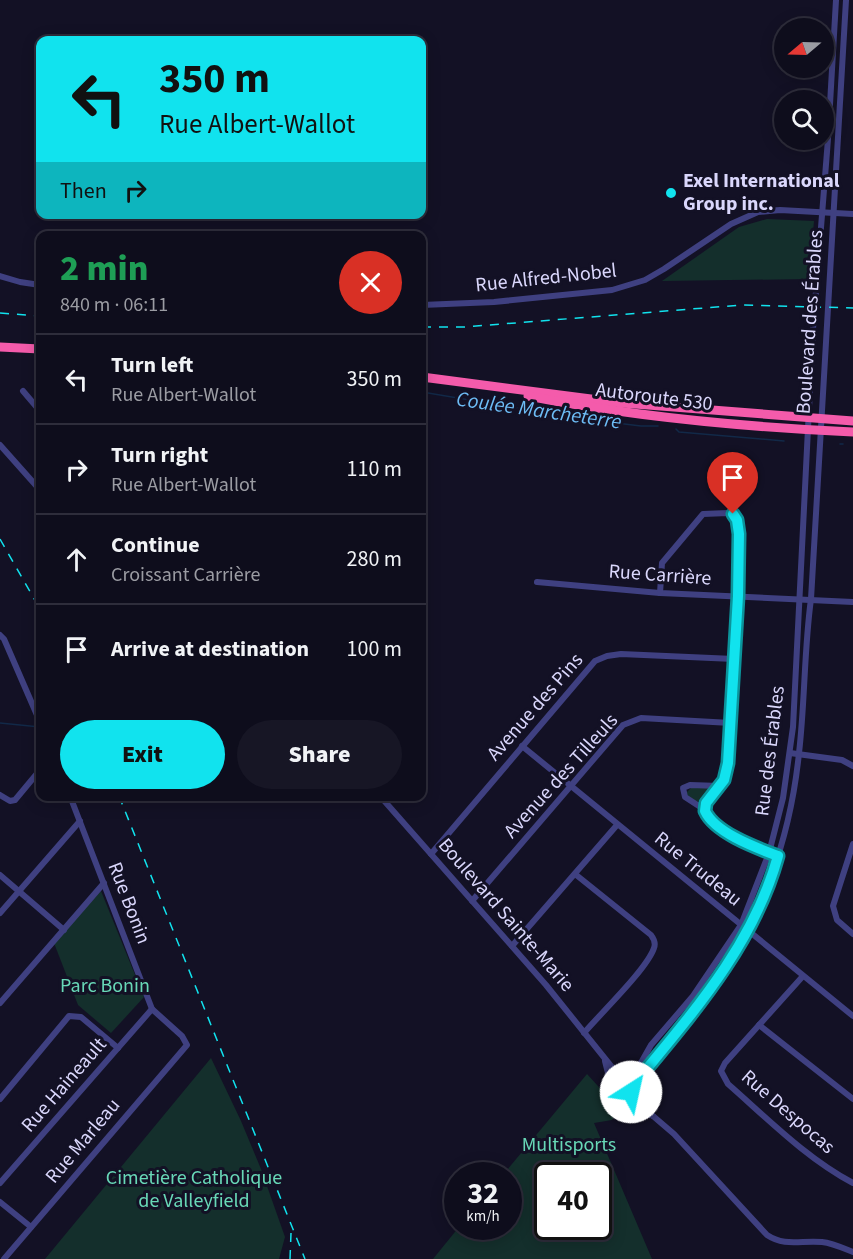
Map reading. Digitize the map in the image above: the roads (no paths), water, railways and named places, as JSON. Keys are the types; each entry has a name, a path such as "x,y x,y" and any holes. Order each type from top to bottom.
{"highway":[{"path":"0,347 36,349"},
{"name":"Autoroute 530","path":"426,378 616,402 853,421"},
{"name":"Autoroute 530","path":"452,381 616,411 719,423 853,432"}],"street":[{"name":"Boulevard des Érables","path":"808,418 836,0"},
{"name":"Boulevard des Érables","path":"820,430 846,0"},
{"name":"Rue Alfred-Nobel","path":"426,304 494,302 612,290 645,280 748,215 770,210 853,214"},
{"path":"0,276 36,284"},
{"path":"22,391 36,407"},
{"name":"Rue des Érables","path":"621,1076 638,1068 651,1045 693,996 741,925 769,853 783,798 793,726 808,418"},
{"name":"Rue des Érables","path":"631,1090 711,990 748,931 760,909 788,822 799,754 811,599 820,430"},
{"path":"0,445 36,486"},
{"path":"660,593 662,563 703,514 728,513 735,516 739,534 738,596 728,763 724,780 706,803 705,810"},
{"name":"Rue Carrière","path":"537,582 660,593 853,602"},
{"path":"0,635 4,639 36,713"},
{"name":"Avenue des Pins","path":"431,854 584,672 601,658 621,654 734,659"},
{"name":"Avenue des Tilleuls","path":"472,902 619,729 635,720 647,718 731,723"},
{"name":"Rue Trudeau","path":"522,746 853,1016"},
{"path":"790,753 842,760 853,766"},
{"path":"0,795 10,801 15,800 36,775"},
{"path":"720,786 683,788 685,797 705,810 710,818 732,835 778,856"},
{"name":"Rue Bonin","path":"72,801 153,1009 182,1036 186,1045"},
{"name":"Boulevard Sainte-Marie","path":"384,801 512,946 604,1058 629,1081 631,1090 653,1116 674,1134 767,1235 791,1244 828,1243 853,1251"},
{"path":"0,914 80,821"},
{"path":"512,946 617,825"},
{"path":"853,844 850,864 833,906 837,920 853,934"},
{"path":"575,874 651,934 655,940 654,948 640,970 584,1033"},
{"path":"0,875 64,930"},
{"path":"0,1003 104,883"},
{"name":"Rue Despocas","path":"803,976 725,1063 721,1071 728,1084 810,1156 831,1172 853,1183"},
{"name":"Rue Haineault","path":"0,1183 153,1009"},
{"path":"0,1099 69,1016 81,1017 118,1048"},
{"path":"759,1025 853,1100"},
{"name":"Rue Marleau","path":"4,1259 186,1045"},
{"name":"Boulevard Sainte-Marie","path":"604,1058 610,1081 609,1093 618,1100 653,1116"},
{"path":"610,1081 621,1076"},
{"path":"618,1100 626,1098 631,1090"},
{"path":"0,1202 31,1227"}],"waterway":[{"name":"Coulée Marcheterre","path":"426,393 583,419 658,426"},
{"name":"Coulée Marcheterre","path":"676,429 679,432 784,441"},
{"name":"Coulée Marcheterre","path":"0,723 36,727"}],"railway":[{"path":"426,327 464,327 742,305 853,308"},
{"path":"0,313 36,316"},
{"path":"0,539 36,602"},
{"path":"121,801 305,1259"},
{"path":"290,1259 291,1233"}],"place":[{"name":"Exel International Group inc.","path":"671,193"}],"park label":[{"name":"Parc Bonin","path":"105,986"},
{"name":"Multisports","path":"569,1145"},
{"name":"Cimetière Catholique de Valleyfield","path":"194,1190"}]}
